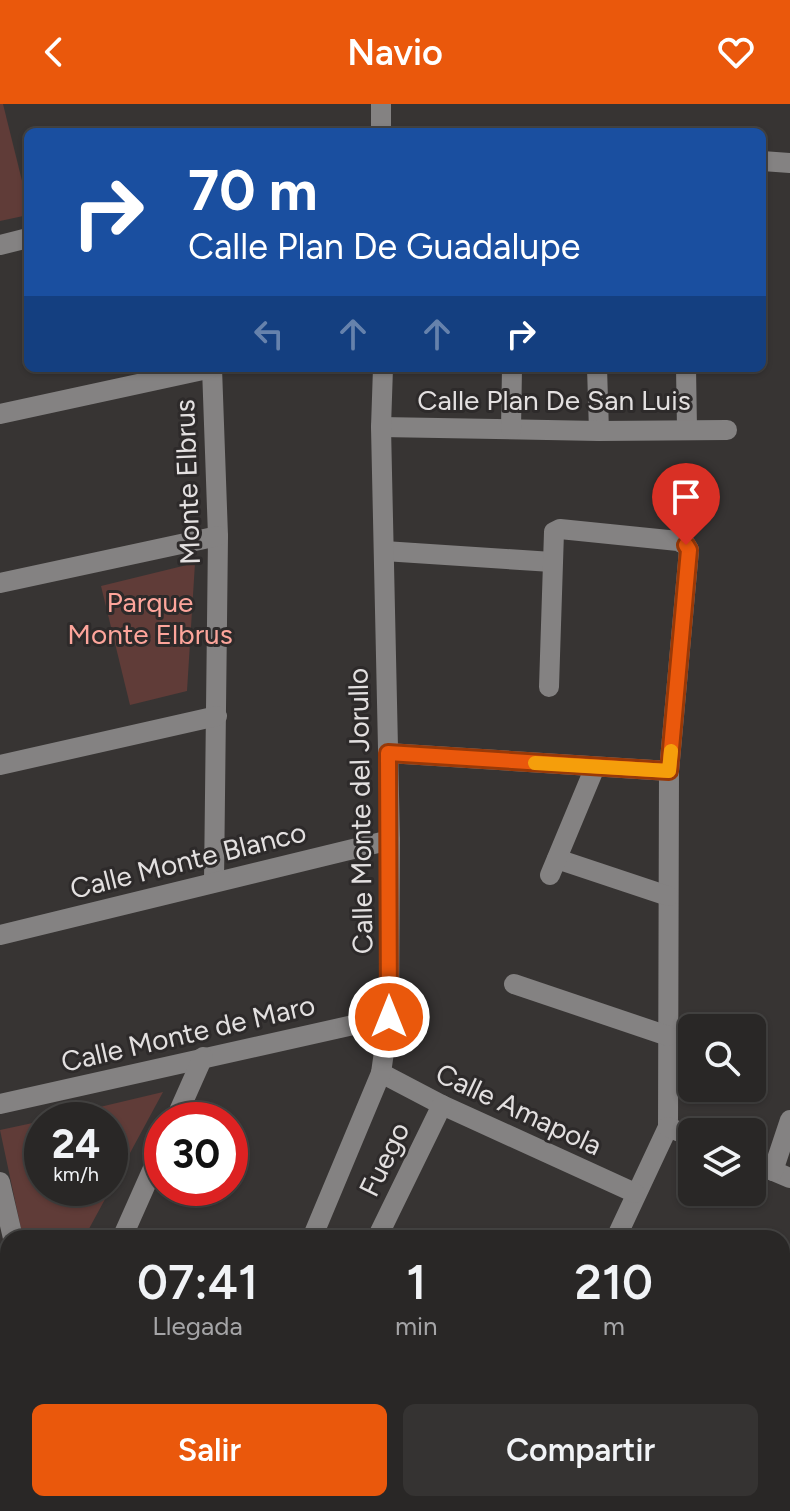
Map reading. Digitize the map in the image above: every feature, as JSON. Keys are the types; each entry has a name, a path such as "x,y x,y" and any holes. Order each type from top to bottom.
{"street":[{"path":"381,104 381,128"},
{"path":"766,161 790,163"},
{"path":"0,245 24,239"},
{"path":"0,414 194,372"},
{"name":"Monte Elbrus","path":"212,372 218,536 214,882"},
{"name":"Calle Monte del Jorullo","path":"315,1230 381,1073 389,1017 390,840 381,427 383,372"},
{"path":"511,429 512,372"},
{"path":"597,372 599,431"},
{"path":"686,372 687,429"},
{"name":"Calle Plan De San Luis","path":"381,427 727,430"},
{"path":"549,687 554,532 560,529 678,541 686,545 689,550 669,771 668,1127 619,1230"},
{"path":"0,583 218,536"},
{"path":"384,551 552,562"},
{"path":"0,765 217,716"},
{"path":"388,753 669,771"},
{"path":"595,767 553,867 668,896"},
{"name":"Calle Monte Blanco","path":"0,935 390,840"},
{"path":"514,984 668,1036"},
{"name":"Calle Monte de Maro","path":"0,1104 389,1017"},
{"path":"183,1102 203,1057"},
{"name":"Calle Amapola","path":"381,1073 442,1105 635,1193"},
{"name":"Fuego","path":"381,1230 442,1105"},
{"path":"781,1175 790,1120"},
{"path":"668,1127 678,1131"},
{"path":"0,1182 11,1230"},
{"path":"126,1230 144,1188"}],"green space":[{"path":"0,104 3,104 24,189 24,216 0,221"},
{"name":"Parque Monte Elbrus","path":"195,563 187,691 130,705 101,586"},
{"path":"163,1092 158,1102 144,1102 144,1127 128,1157 128,1102 121,1102"},
{"path":"24,1125 24,1206 101,1206 88,1230 21,1230 0,1130"}],"slow traffic":[{"path":"535,763 669,771 671,751"}],"route":[{"path":"389,1017 388,753 669,771 689,550 686,545"}]}
